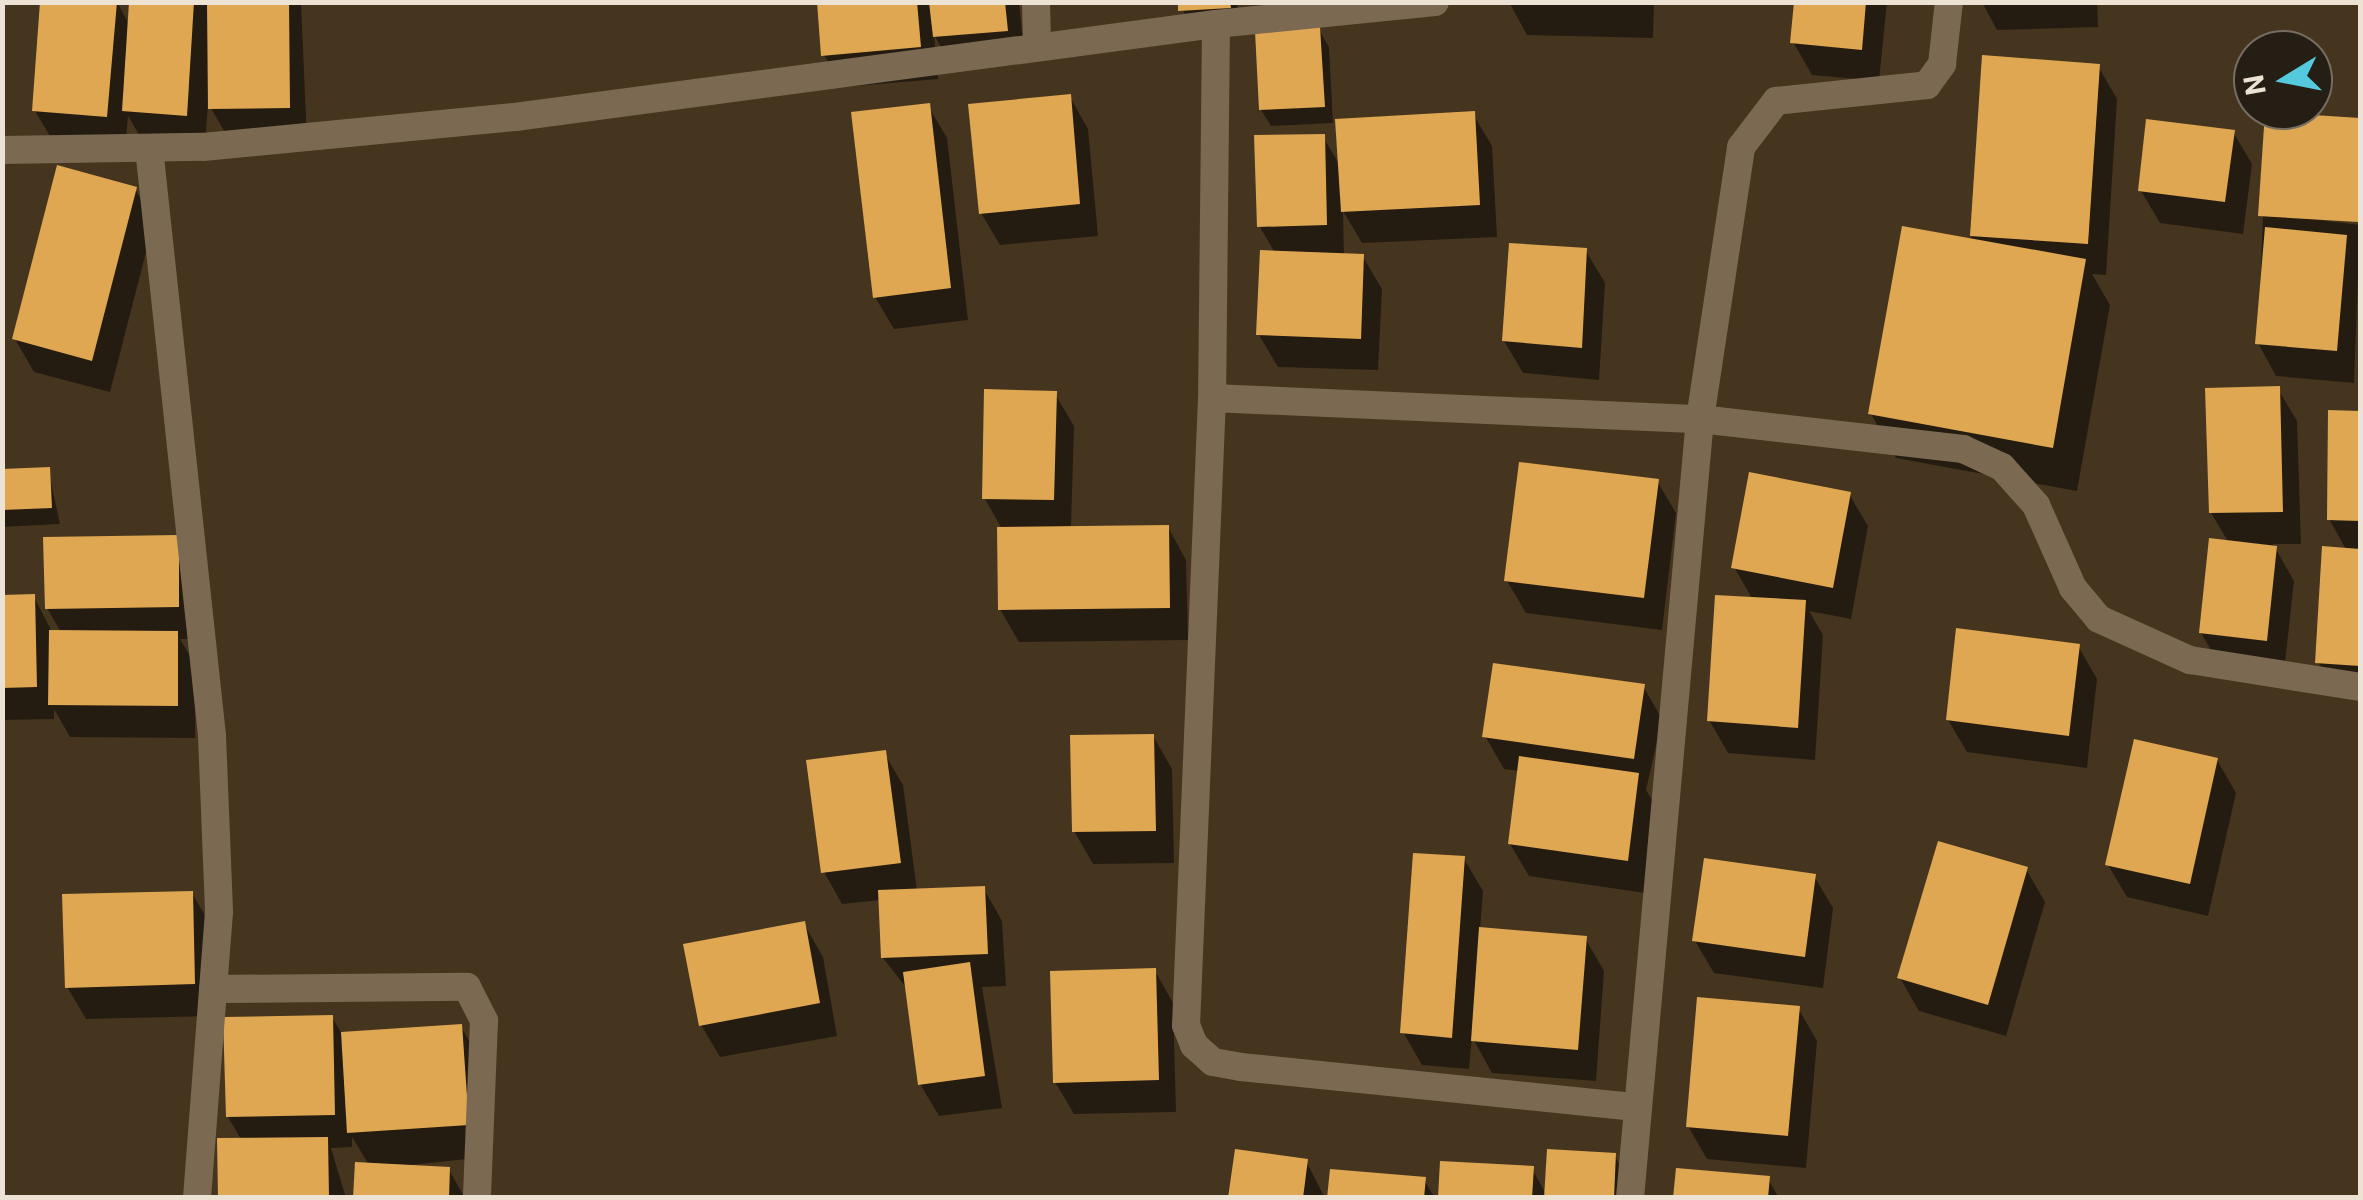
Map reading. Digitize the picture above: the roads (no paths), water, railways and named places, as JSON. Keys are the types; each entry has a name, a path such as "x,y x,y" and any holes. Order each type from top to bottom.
{"street":[{"path":"1036,2 1037,43"},
{"path":"2,150 148,148 515,116 1037,43 1435,2"},
{"path":"1630,1198 1700,418 1752,121 1803,92 1905,94 1927,85 1942,64 1950,2"},
{"path":"1216,24 1212,398 1186,1025 1194,1045 1213,1062 1638,1107"},
{"path":"148,148 212,736 213,989 197,1198"},
{"path":"1212,398 1700,418 1963,449 2002,467 2036,505 2072,588 2099,619 2190,660 2360,687"},
{"path":"213,989 466,987 484,1022 477,1198"}]}
